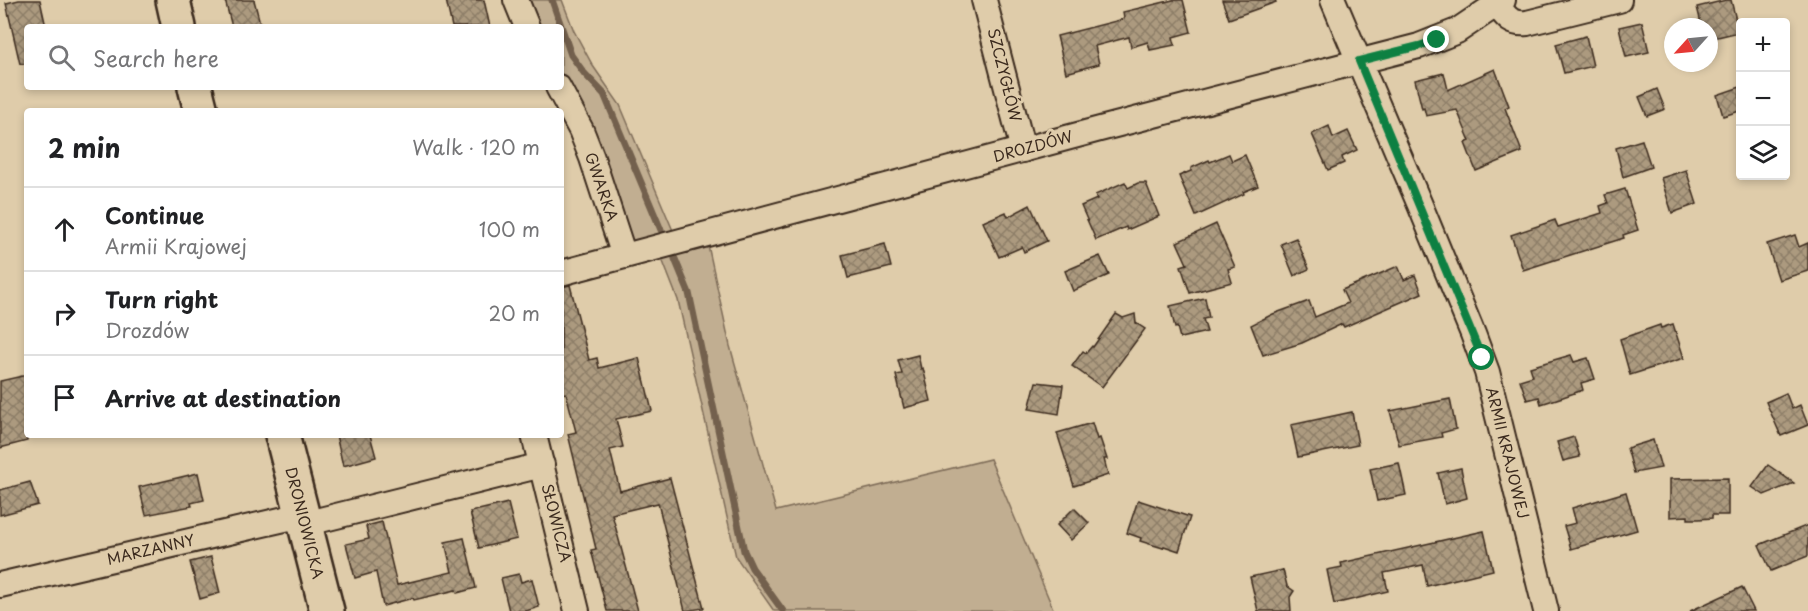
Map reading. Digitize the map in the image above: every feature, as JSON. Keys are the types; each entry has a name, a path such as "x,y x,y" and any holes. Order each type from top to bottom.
{"street":[{"path":"173,0 179,24"},
{"path":"516,0 526,24"},
{"name":"SZCZYGŁÓW","path":"984,0 1023,150"},
{"name":"ARMII KRAJOWEJ","path":"1333,0 1486,372 1546,611"},
{"name":"DROZDÓW","path":"564,272 1419,46 1457,32 1500,2 1506,17 1519,24 1619,0"},
{"path":"196,90 200,108"},
{"name":"GWARKA","path":"559,90 590,152 624,256"},
{"name":"DRONIOWICKA","path":"283,438 327,611"},
{"name":"SŁOWICZA","path":"535,438 577,611"},
{"name":"MARZANNY","path":"0,585 542,465"}],"shaded area":[{"path":"528,0 562,0 574,31 593,66 620,105 674,233 626,247 564,88 564,24 536,24"},
{"path":"708,245 730,346 776,511 990,459 1054,611 774,611 736,557 678,300 662,259"}],"building":[{"path":"19,0 40,0 45,24 24,24 24,63 20,64 6,3"},
{"path":"225,0 254,0 260,23 231,24"},
{"path":"446,0 484,0 489,24 451,24"},
{"path":"1173,0 1183,0 1191,32 1173,37 1175,45 1150,50 1148,42 1131,47 1129,37 1095,46 1099,64 1066,73 1057,36 1124,19 1123,12"},
{"path":"1222,0 1275,0 1276,2 1229,19"},
{"path":"1731,0 1736,20 1736,33 1718,37 1718,18 1700,18 1697,7"},
{"path":"1642,22 1649,52 1626,57 1619,27"},
{"path":"1586,36 1593,66 1564,73 1556,44"},
{"path":"1495,69 1509,106 1505,108 1522,152 1476,171 1465,143 1470,141 1457,110 1426,116 1415,80 1444,73 1448,90"},
{"path":"1736,88 1736,112 1723,116 1717,95"},
{"path":"1657,89 1665,109 1647,116 1639,97"},
{"path":"1329,126 1333,138 1348,131 1357,150 1342,157 1344,163 1328,170 1312,134"},
{"path":"1642,140 1651,167 1623,177 1616,148"},
{"path":"1229,154 1232,161 1245,155 1258,186 1196,216 1179,176 1209,160 1210,162"},
{"path":"1686,170 1697,204 1672,213 1661,178"},
{"path":"1125,182 1128,188 1138,183 1146,183 1159,216 1096,240 1081,206 1097,199 1095,195"},
{"path":"1625,189 1638,230 1623,235 1624,238 1523,270 1511,235 1555,220 1558,227 1602,213 1600,206 1608,203 1605,195"},
{"path":"1030,205 1047,241 1024,252 1022,247 999,257 983,222 1006,212 1008,217"},
{"path":"1216,224 1235,267 1228,269 1232,282 1190,293 1181,266 1187,264 1177,242"},
{"path":"1795,235 1799,247 1808,243 1808,271 1779,280 1767,244"},
{"path":"1296,238 1309,269 1294,276 1281,244"},
{"path":"885,244 891,267 848,278 842,255"},
{"path":"1100,256 1109,275 1073,291 1065,271"},
{"path":"1398,266 1404,280 1415,275 1422,293 1344,327 1342,324 1302,343 1263,355 1251,325 1309,301 1315,317 1348,303 1342,290"},
{"path":"570,285 589,360 597,358 599,368 639,358 652,411 616,419 623,447 610,450 620,491 670,478 704,608 685,611 658,503 612,514 638,611 607,611 591,550 596,549 568,434 576,432 566,393 564,393 564,286"},
{"path":"1205,298 1209,318 1203,319 1207,332 1180,338 1170,306"},
{"path":"1116,314 1123,318 1135,314 1136,323 1145,329 1102,387 1072,366 1083,351 1086,353 1093,347"},
{"path":"1673,324 1684,358 1630,375 1620,339 1660,325 1661,328"},
{"path":"918,355 931,401 904,408 896,375 902,374 898,360"},
{"path":"1571,355 1574,362 1588,358 1595,379 1581,383 1583,390 1541,404 1539,397 1527,400 1520,380 1533,376 1530,367"},
{"path":"24,376 24,438 27,438 27,441 0,448 0,381"},
{"path":"1036,382 1063,385 1059,414 1029,409"},
{"path":"1786,393 1792,409 1800,405 1808,425 1781,436 1766,402"},
{"path":"1450,399 1456,429 1441,433 1442,437 1399,445 1390,411"},
{"path":"1352,412 1358,445 1298,457 1291,425"},
{"path":"1092,423 1107,459 1104,459 1108,475 1074,486 1057,433"},
{"path":"1574,437 1580,457 1563,461 1557,442"},
{"path":"337,438 371,438 376,457 343,466"},
{"path":"1653,440 1661,468 1634,473 1627,448"},
{"path":"1399,463 1406,495 1377,501 1370,469"},
{"path":"1768,465 1794,483 1764,495 1752,487"},
{"path":"1461,468 1467,498 1445,504 1438,473"},
{"path":"198,473 204,500 191,503 192,506 146,515 139,487"},
{"path":"1728,478 1728,515 1712,515 1712,518 1699,519 1688,519 1688,516 1670,517 1670,479"},
{"path":"30,482 38,505 0,515 0,490"},
{"path":"1626,492 1637,530 1571,549 1564,526 1576,523 1572,508"},
{"path":"1138,500 1190,517 1179,551 1140,541 1141,538 1127,533"},
{"path":"508,503 517,539 479,548 470,512"},
{"path":"1074,508 1089,523 1071,540 1057,525"},
{"path":"382,522 397,585 452,572 445,542 464,538 476,588 457,593 456,590 414,600 413,598 383,606 376,572 355,578 346,544 369,539 366,526"},
{"path":"1808,525 1808,556 1771,571 1759,545"},
{"path":"1484,531 1493,570 1427,586 1423,565 1384,573 1388,591 1334,604 1327,570 1342,567 1341,563"},
{"path":"211,557 220,593 200,599 190,562"},
{"path":"1283,570 1287,586 1294,591 1290,597 1291,611 1258,611 1250,577"},
{"path":"519,574 521,582 532,579 539,607 526,611 509,611 501,578"},
{"path":"1742,587 1754,611 1690,611"}],"waterway":[{"path":"552,0 560,24"},
{"path":"564,35 571,55 604,94 661,230"},
{"path":"675,259 689,293 744,551 752,568 783,611"}],"route":[{"path":"1437,40 1359,61 1482,358"}]}
